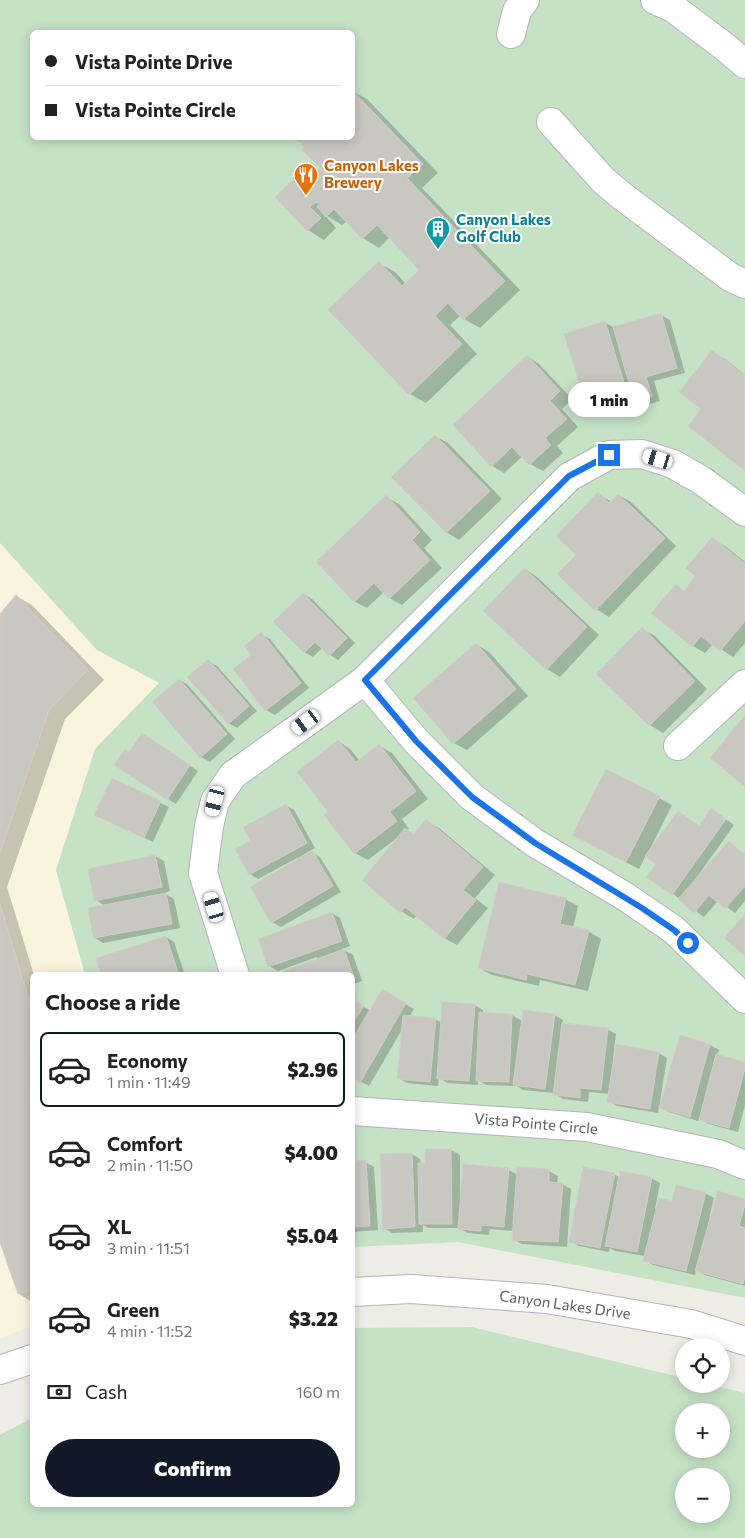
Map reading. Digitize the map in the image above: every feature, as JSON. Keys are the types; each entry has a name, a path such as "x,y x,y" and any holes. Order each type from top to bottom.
{"street":[{"path":"511,34 517,11 525,0"},
{"path":"655,0 673,8 745,64"},
{"path":"551,122 603,180 622,196 730,277 745,284"},
{"path":"234,972 203,873 209,826 215,801 232,775 365,680 569,476 609,455 642,454 673,464 701,480 745,512"},
{"path":"365,680 416,741 472,797 535,843 626,897 674,930 745,999"},
{"path":"678,746 745,684"},
{"name":"Vista Pointe Circle","path":"355,1111 586,1127 718,1154 745,1165"},
{"name":"Canyon Lakes Drive","path":"355,1292 410,1289 547,1299 691,1324 745,1341"},
{"path":"0,1370 30,1361"}],"shaded area":[{"path":"0,543 97,650 160,683 95,749 56,870 84,972 30,972 30,1327 0,1338"}],"green space":[{"path":"0,0 745,0 745,1298 458,1242 355,1247 355,972 84,972 56,870 95,749 159,683 97,650 0,543"},
{"path":"472,1327 675,1376 675,1393 730,1393 730,1389 745,1393 745,1538 0,1538 0,1435 30,1419 30,1507 355,1507 355,1328"}],"building":[{"name":"Canyon Lakes Golf Club","path":"355,93 423,164 407,178 505,281 463,320 448,303 435,316 462,344 409,395 328,310 379,261 402,286 419,270 377,225 362,239 334,209 326,217 317,207 319,204 316,202 310,207 321,218 307,231 275,197 300,173 307,180 320,168 302,150 304,147 297,140 355,140"},
{"path":"661,313 677,368 646,377 652,396 634,401 613,327"},
{"path":"605,321 627,392 586,405 564,334"},
{"path":"712,350 745,376 745,471 688,426 701,409 679,392"},
{"path":"527,355 560,391 550,401 567,419 545,438 551,445 529,465 512,447 491,467 453,425"},
{"path":"435,435 490,491 446,533 391,477"},
{"path":"598,492 609,503 618,494 665,538 595,611 557,574 576,555 556,536"},
{"path":"386,495 420,532 412,540 430,560 389,599 374,583 354,602 316,562"},
{"path":"712,537 745,564 745,621 720,651 701,636 692,647 651,613 676,584 684,591 695,576 686,568"},
{"path":"524,568 587,627 546,670 483,611"},
{"path":"303,593 347,638 329,656 315,642 304,653 273,622"},
{"path":"16,595 88,670 49,710 0,853 0,614"},
{"path":"642,627 695,681 649,726 596,674"},
{"path":"261,632 301,683 265,711 233,669 251,655 244,646"},
{"path":"476,643 516,689 453,744 413,698"},
{"path":"208,659 249,706 228,724 187,677"},
{"path":"179,679 227,734 200,758 152,702"},
{"path":"745,715 745,787 710,758"},
{"path":"142,733 190,765 167,800 114,765 125,749 129,752"},
{"path":"338,740 356,762 379,744 416,791 390,812 397,821 354,854 324,815 328,812 297,772"},
{"path":"606,769 660,796 626,862 572,835"},
{"path":"112,778 161,801 144,838 94,815"},
{"path":"286,804 307,843 249,875 235,849 250,841 243,827"},
{"path":"711,808 726,819 672,895 646,877 656,864 645,856 678,811 699,826"},
{"path":"426,819 483,867 463,890 476,900 444,939 405,907 400,913 362,880 405,828 413,835"},
{"path":"729,841 745,855 745,886 725,909 709,895 694,913 678,899"},
{"path":"312,850 333,886 271,923 250,887"},
{"path":"155,855 162,887 94,901 88,869"},
{"path":"499,882 566,898 560,924 589,930 575,985 527,974 526,980 478,968"},
{"path":"166,893 172,924 93,938 88,908"},
{"path":"0,904 30,1004 30,1290 18,1294 0,1242"},
{"path":"332,912 342,941 268,967 258,939"},
{"path":"745,914 745,956 724,938"},
{"path":"166,936 178,972 100,972 96,958"},
{"path":"344,949 352,972 281,972"},
{"path":"382,989 406,1003 360,1083 355,1080 355,1035"},
{"path":"355,1001 364,1006 355,1020"},
{"path":"442,1002 475,1004 469,1081 437,1079"},
{"path":"523,1010 555,1014 545,1089 513,1085"},
{"path":"479,1012 512,1014 509,1082 476,1081"},
{"path":"403,1015 436,1018 430,1082 397,1079"},
{"path":"562,1023 608,1028 601,1090 580,1088 580,1098 553,1095"},
{"path":"680,1035 710,1044 690,1117 659,1108"},
{"path":"616,1044 659,1052 650,1109 607,1102"},
{"path":"716,1054 745,1062 729,1128 699,1120"},
{"path":"425,1149 451,1149 452,1224 419,1224 418,1163 425,1163"},
{"path":"412,1153 415,1227 383,1229 380,1154"},
{"path":"366,1160 370,1226 355,1227 355,1161"},
{"path":"463,1164 509,1168 504,1227 481,1225 481,1231 458,1229"},
{"path":"517,1167 549,1169 549,1182 563,1183 558,1242 512,1240"},
{"path":"583,1167 615,1173 600,1248 569,1242"},
{"path":"620,1171 652,1177 637,1252 605,1246"},
{"path":"676,1185 706,1192 686,1271 643,1261 659,1198 672,1201"},
{"path":"718,1191 745,1199 739,1226 745,1228 745,1276 743,1284 695,1271"}],"place":[{"name":"Canyon Lakes Brewery","path":"306,196"},
{"name":"Canyon Lakes Golf Club","path":"438,250"}],"route":[{"path":"609,455 569,476 365,680 416,741 472,797 535,843 626,897 674,930 688,943"}]}
